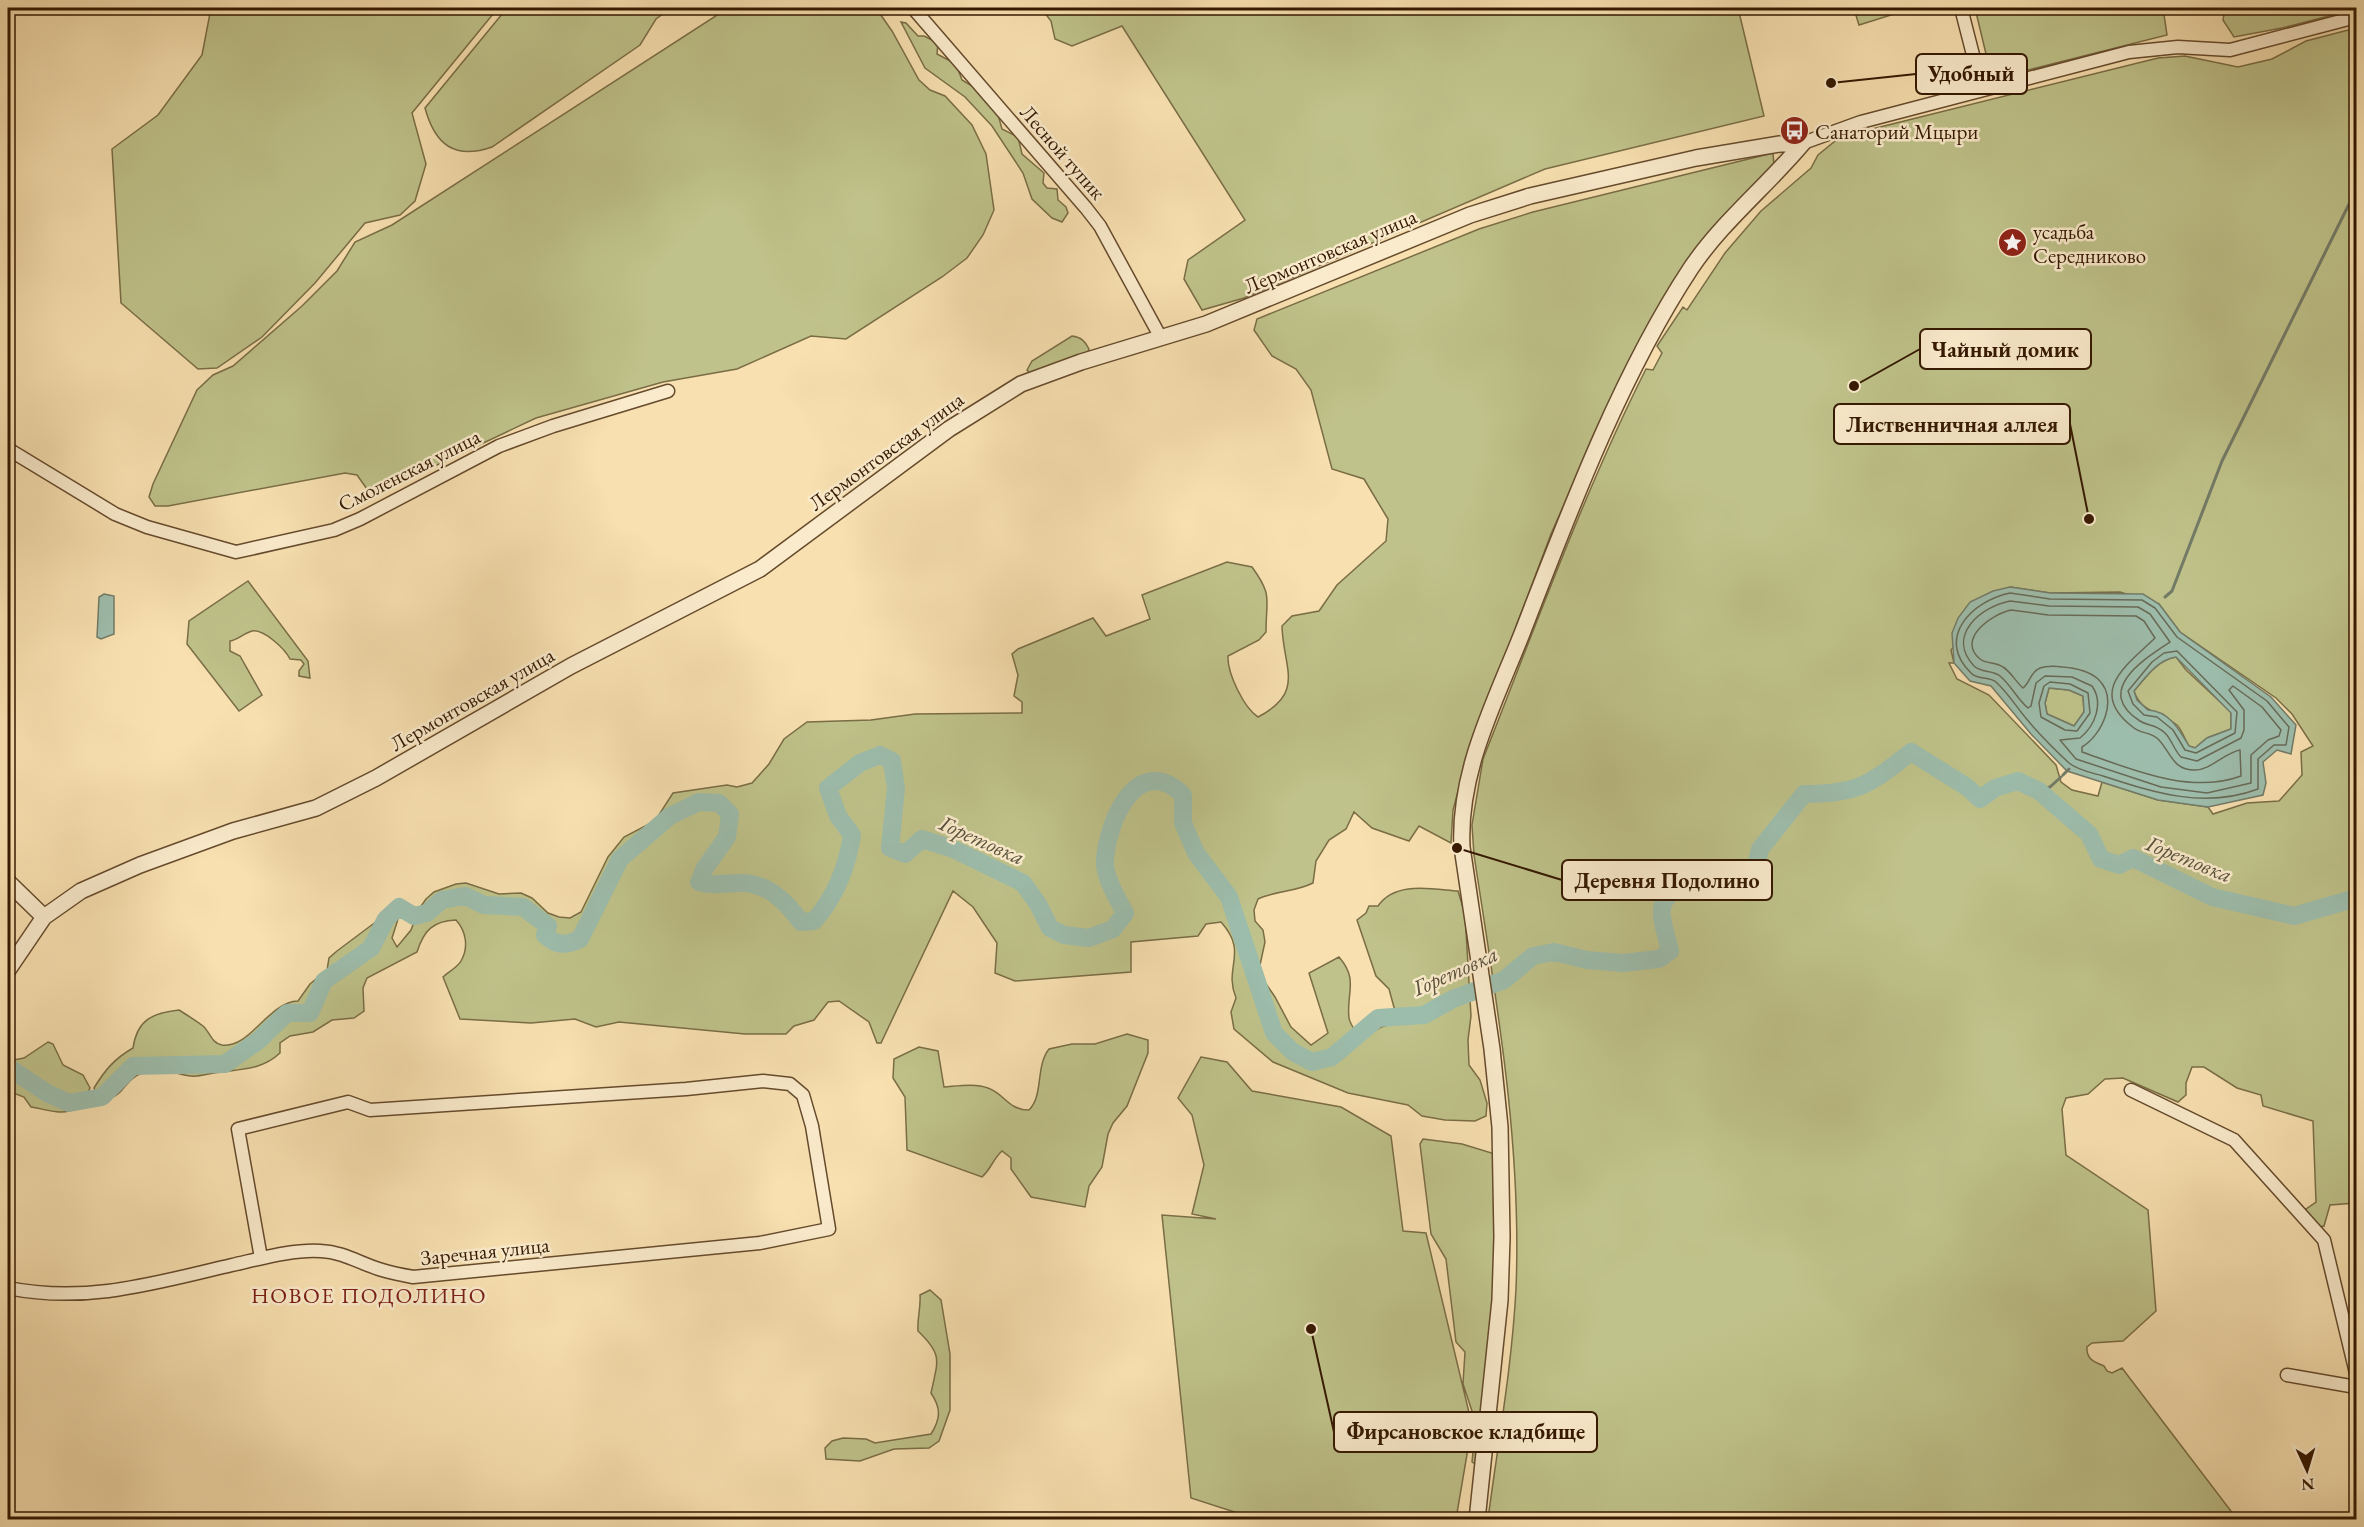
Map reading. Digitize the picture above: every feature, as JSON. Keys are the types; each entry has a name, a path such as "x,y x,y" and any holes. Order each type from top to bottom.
{"street":[{"name":"Лесной тупик","path":"913,8 1093,217 1154,320 1161,338"},
{"path":"1961,8 1982,90"},
{"path":"1477,1520 1500,1300 1502,1237 1500,1127 1487,1010 1462,847 1464,794 1475,754 1538,592 1622,392 1678,288 1692,266 1728,223 1803,143 1861,122 2128,52 2178,47 2230,50 2356,17"},
{"name":"Лермонтовская улица","path":"8,970 44,917 81,891 121,873 262,821 334,801 571,666 760,569 949,429 1013,389 1081,362 1206,324 1470,215 1530,196 1696,158 1780,144 1803,143"},
{"name":"Смоленская улица","path":"8,448 115,514 147,527 236,552 334,530 360,519 499,446 553,426 668,392"},
{"path":"8,882 44,917"},
{"name":"Заречная улица","path":"8,1288 34,1293 74,1295 112,1292 261,1258 319,1251 342,1254 381,1270 413,1277 760,1243 829,1229 812,1126 803,1095 790,1084 763,1081 686,1089 370,1110 348,1102 238,1129 261,1258"},
{"path":"2131,1090 2234,1140 2324,1240 2356,1373"},
{"path":"2286,1375 2356,1387"}],"green space":[{"path":"211,8 498,8 412,113 426,164 415,201 400,215 365,223 315,283 262,337 217,368 198,369 121,303 112,149 158,115 202,55"},
{"path":"507,8 671,8 656,19 640,45 492,147 479,151 457,150 448,146 434,132 425,108"},
{"path":"728,8 876,8 892,31 919,80 930,90 945,96 972,125 986,154 994,210 983,235 967,258 942,277 846,339 811,336 737,369 663,382 536,418 378,493 367,489 357,475 345,473 168,506 155,506 149,497 153,484 197,390 213,375 233,366 302,306 337,271 355,242 392,225"},
{"path":"1041,8 1738,8 1764,116 1545,169 1244,298 1202,310 1184,279 1188,260 1245,220 1122,26 1072,46 1055,39 1051,21"},
{"path":"1889,8 1891,15 1859,25 1854,9"},
{"path":"1975,8 2163,8 2167,35 1992,79"},
{"path":"2225,8 2356,9 2282,28 2234,37 2223,20"},
{"path":"901,22 906,23 918,36 924,36 938,43 937,54 956,64 962,80 977,89 997,111 1002,129 1018,137 1022,154 1044,173 1043,183 1047,188 1057,189 1058,200 1066,207 1068,213 1062,222 1052,218 1032,199 1023,173 992,126 965,97 925,68"},
{"path":"2356,28 2356,1203 2330,1205 2324,1226 2319,1227 2307,1215 2306,1209 2316,1202 2313,1121 2263,1106 2261,1095 2237,1088 2204,1067 2192,1067 2186,1083 2186,1095 2178,1102 2123,1078 2105,1079 2088,1094 2066,1098 2062,1109 2066,1155 2148,1210 2156,1311 2123,1341 2092,1343 2087,1347 2088,1354 2091,1360 2104,1366 2107,1371 2112,1373 2122,1368 2237,1519 1488,1519 1511,1347 1516,1289 1517,1234 1506,1071 1474,855 1472,825 1483,759 1601,464 1646,369 1653,370 1662,353 1657,346 1683,307 1687,310 1725,253 1761,211 1811,168 1818,155 1840,137 2158,58 2185,56 2238,67 2272,59 2306,41","holes":["2010,587 2050,593 2120,592 2159,604 2180,632 2276,698 2292,714 2313,746 2301,752 2302,775 2279,801 2247,803 2213,814 2208,807 2158,800 2102,782 2098,796 2072,790 2061,782 2056,765 1989,695 1957,679 1949,663 1954,663 1951,650"]},
{"path":"1773,153 1774,166 1666,297 1613,394 1551,534 1468,754 1453,810 1451,843 1419,826 1409,841 1372,828 1354,812 1346,829 1329,840 1316,861 1313,883 1258,899 1254,910 1255,921 1263,930 1265,942 1260,965 1262,978 1291,1027 1311,1045 1328,1033 1309,973 1339,957 1349,973 1350,1021 1361,1039 1381,1027 1398,1022 1389,989 1376,976 1357,920 1366,913 1369,906 1378,906 1394,893 1414,888 1458,891 1465,914 1471,1016 1468,1040 1469,1065 1480,1080 1487,1103 1486,1116 1475,1121 1445,1120 1422,1116 1408,1105 1348,1093 1273,1062 1234,1029 1231,1012 1236,998 1232,977 1235,951 1229,933 1221,922 1206,924 1198,936 1131,942 1131,972 1015,981 995,973 997,943 973,907 953,891 881,1043 877,1043 869,1022 839,1001 828,1002 814,1020 794,1026 786,1034 745,1034 619,1022 596,1027 575,1019 531,1023 460,1019 443,977 460,963 465,950 464,934 456,920 441,922 430,928 417,952 367,978 363,988 364,1011 354,1018 332,1020 313,1032 290,1036 280,1043 280,1053 273,1059 249,1068 197,1076 168,1071 147,1072 131,1080 113,1097 99,1099 94,1088 106,1070 133,1048 142,1024 154,1016 179,1010 203,1026 218,1044 232,1044 250,1033 277,1009 287,1003 298,1001 310,984 327,970 329,958 389,912 399,916 392,938 397,947 411,930 419,909 426,899 434,892 456,884 466,883 499,894 521,893 532,898 548,913 570,918 581,912 608,857 624,837 655,821 673,793 727,785 737,787 752,783 769,764 784,739 807,722 871,720 915,714 1022,713 1022,702 1014,696 1018,675 1012,654 1018,649 1093,618 1106,636 1150,619 1142,595 1227,562 1252,567 1266,591 1266,632 1259,640 1228,656 1230,671 1237,690 1247,706 1258,717 1273,708 1287,688 1288,667 1282,626 1292,616 1319,611 1337,585 1386,541 1388,519 1364,479 1332,469 1311,390 1296,369 1272,356 1254,330 1257,319 1479,229 1533,212"},
{"path":"1072,336 1084,342 1089,349 1087,354 1031,374 1027,370 1032,361"},
{"path":"248,581 308,661 310,678 299,676 299,671 304,664 301,660 290,659 284,650 268,636 257,631 249,632 230,641 230,651 240,656 262,695 239,711 187,644 189,621"},
{"path":"2176,657 2186,670 2231,712 2231,729 2207,738 2195,748 2189,746 2177,725 2141,704 2134,691 2158,665"},
{"path":"2049,688 2069,690 2083,696 2084,712 2074,726 2047,714 2045,703"},
{"path":"1127,1034 1148,1040 1148,1053 1127,1106 1113,1123 1108,1134 1102,1167 1089,1186 1085,1207 1031,1197 1011,1169 1011,1158 1002,1151 982,1177 907,1150 905,1097 893,1078 894,1059 919,1047 938,1051 944,1087 983,1086 994,1091 1011,1105 1029,1110 1034,1104 1042,1064 1049,1049 1072,1044 1095,1044"},
{"path":"48,1042 53,1044 63,1065 83,1075 90,1088 78,1106 72,1110 58,1112 31,1107 24,1097 8,1091 8,1061 24,1058"},
{"path":"1201,1057 1227,1062 1252,1091 1341,1107 1391,1136 1403,1231 1426,1233 1472,1425 1456,1519 1256,1519 1191,1498 1162,1215 1216,1219 1192,1214 1204,1165 1192,1115 1178,1098"},
{"path":"1423,1139 1462,1144 1495,1154 1496,1299 1478,1466 1472,1462 1476,1423 1463,1384 1465,1352 1456,1342 1446,1259 1431,1234 1420,1144"},
{"path":"930,1290 941,1300 950,1354 950,1410 939,1441 929,1448 894,1449 860,1461 826,1459 825,1448 832,1441 843,1438 866,1439 875,1443 931,1434 937,1423 938,1413 937,1403 931,1393 937,1365 932,1346 918,1331 920,1295"}],"water":[{"path":"2010,587 2050,593 2143,594 2159,604 2180,632 2271,697 2296,725 2291,754 2277,750 2263,762 2266,783 2263,795 2208,807 2158,800 2067,771 2031,734 1991,686 1970,681 1954,663 1952,633 1958,618 1970,602 1993,591","holes":["2176,657 2231,713 2231,729 2207,738 2195,748 2189,746 2168,717 2148,710 2137,700 2134,691 2158,665","2049,688 2069,690 2083,696 2084,712 2074,726 2047,714 2045,703"]},
{"path":"104,594 114,596 114,634 101,639 97,637 99,597"}],"waterway":[{"path":"2165,597 2172,591 2222,461 2356,190"},
{"name":"Горетовка","path":"8,1067 47,1093 69,1103 102,1097 133,1066 225,1064 258,1041 287,1013 310,1013 324,981 371,948 386,919 399,907 414,916 427,913 442,900 465,896 484,905 523,907 548,926 545,935 549,939 561,944 575,941 580,939 620,859 670,816 699,802 719,803 730,814 727,837 705,868 699,882 754,884 777,896 801,922 814,921 829,902 839,881 852,835 838,816 828,788 860,763 880,755 892,761 896,788 890,848 905,854 922,839 953,849 1023,883 1038,904 1050,928 1064,935 1089,938 1113,929 1125,913 1109,881 1105,861 1107,845 1118,811 1128,797 1139,786 1152,781 1167,784 1183,795 1183,823 1196,853 1229,897 1274,1033 1293,1052 1312,1062 1332,1057 1378,1018 1424,1015 1453,999 1504,980 1533,956 1554,952 1587,960 1623,963 1659,959 1670,951 1662,913 1666,898 1673,892 1698,875 1705,880 1732,883 1756,865 1760,849 1804,794 1838,792 1862,785 1873,780 1911,752 1967,787 1980,799 1995,788 2018,781 2039,791 2089,834 2101,859 2119,865 2133,858 2212,897 2294,916 2356,898"},
{"path":"2063,775 2069,769"},
{"path":"2039,791 2050,787 2061,777"}],"place":[{"name":"Удобный","path":"1831,83"},
{"name":"Санаторий Мцыри","path":"1794,131"},
{"name":"усадьба Середниково","path":"2012,243"},
{"name":"Чайный домик","path":"1854,386"},
{"name":"Лиственничная аллея","path":"2089,519"},
{"name":"Деревня Подолино","path":"1457,848"},
{"name":"Фирсановское кладбище","path":"1311,1329"}],"district":[{"name":"НОВОЕ ПОДОЛИНО","path":"369,1295"}]}
